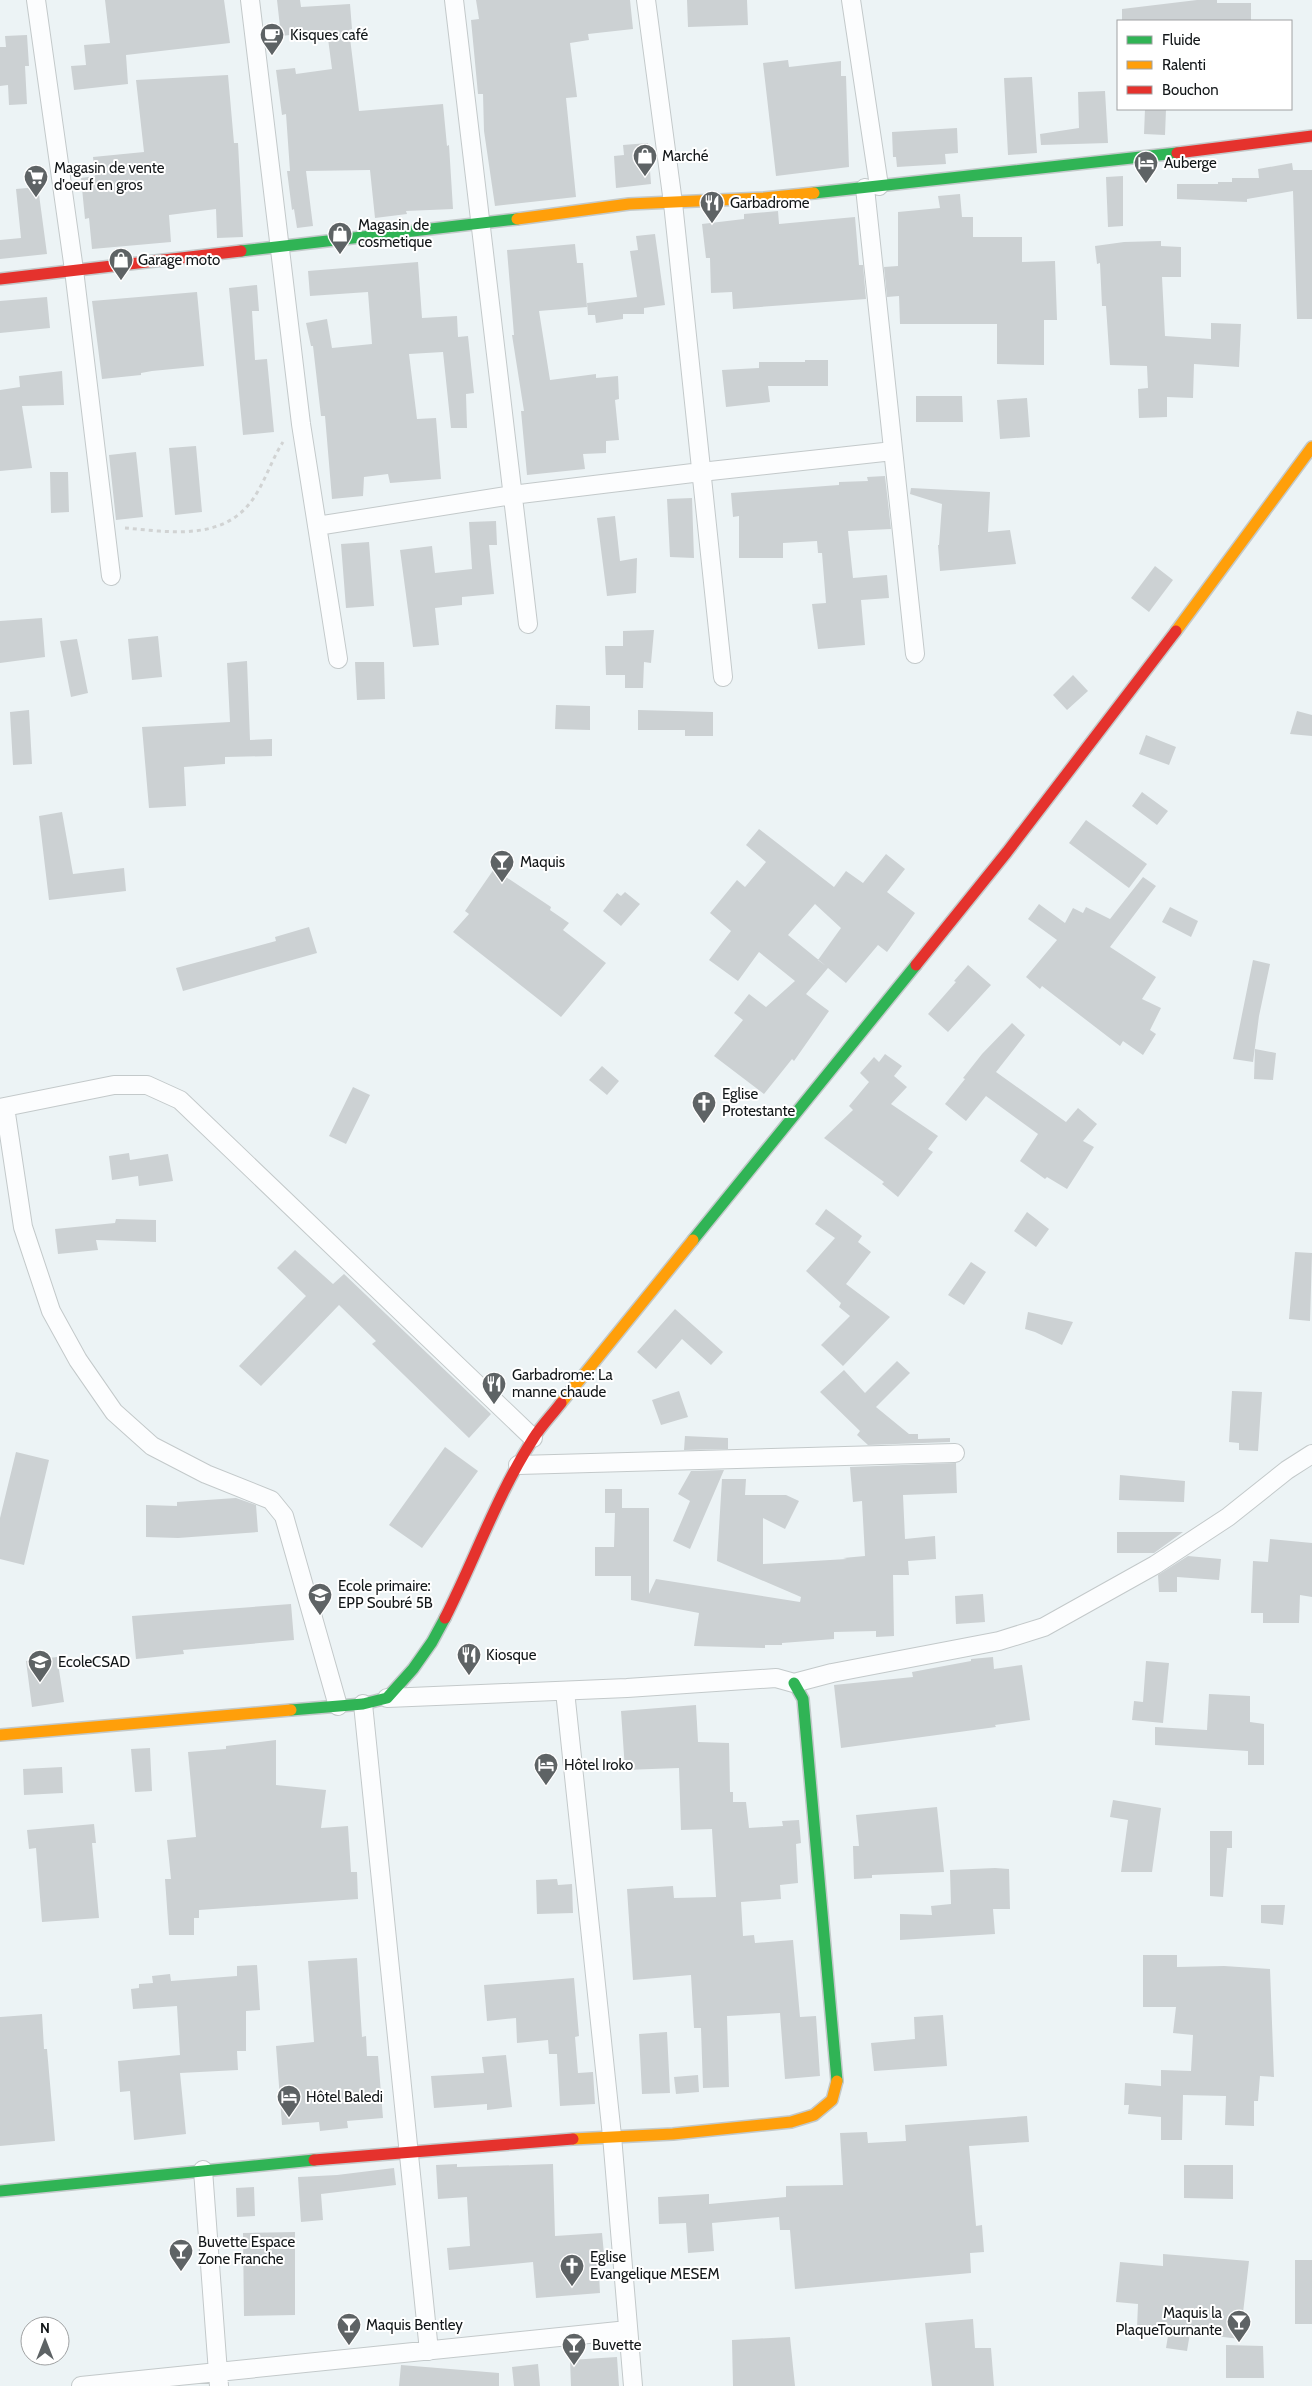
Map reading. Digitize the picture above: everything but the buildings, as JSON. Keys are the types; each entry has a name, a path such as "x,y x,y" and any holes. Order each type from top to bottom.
{"street":[{"path":"36,0 74,270 111,576"},
{"path":"250,0 300,424 338,660"},
{"path":"454,0 528,624"},
{"path":"646,0 673,204 722,677"},
{"path":"852,0 872,187 893,451 916,654"},
{"path":"0,279 481,224 629,204 673,204 764,198 1075,165 1312,136"},
{"path":"387,1698 413,1669 432,1642 454,1602 501,1497 533,1438 1007,852 1147,670 1312,447"},
{"path":"317,526 512,495 893,451"},
{"path":"338,1706 284,1516 271,1500 206,1474 152,1446 114,1412 78,1360 50,1311 23,1226 2,1108 114,1086 147,1086 180,1100 533,1438"},
{"path":"518,1465 955,1454"},
{"path":"0,1735 363,1704 387,1698 565,1691 757,1678 776,1678 794,1682 999,1641 1044,1627 1155,1565 1228,1517 1279,1476 1312,1454"},
{"path":"0,2191 409,2151 612,2136 673,2134 791,2122 814,2115 832,2100 837,2085 803,1700 794,1682"},
{"path":"565,1691 612,2136 632,2386"},
{"path":"363,1704 429,2351"},
{"path":"203,2170 219,2379"},
{"path":"81,2386 219,2379 429,2351 628,2330"}],"path":[{"path":"105,526 175,532 210,530 225,524 238,516 254,497 282,443 300,424"}],"traffic: fast":[{"path":"814,193 1177,153"},
{"path":"241,251 517,219"},
{"path":"693,1240 916,965"},
{"path":"291,1710 363,1704 387,1698 413,1669 432,1642 445,1618"},
{"path":"794,1683 803,1699 837,2081"},
{"path":"0,2191 314,2160"}],"traffic: slow":[{"path":"517,219 629,204 764,198 814,193"},
{"path":"1176,631 1312,447"},
{"path":"561,1403 693,1240"},
{"path":"0,1735 291,1710"},
{"path":"573,2139 673,2134 791,2122 814,2115 832,2100 837,2081"}],"traffic: jam":[{"path":"1177,153 1312,136"},
{"path":"0,279 241,251"},
{"path":"916,965 1007,852 1176,631"},
{"path":"445,1618 508,1482 536,1434 561,1403"},
{"path":"314,2160 573,2139"}],"place":[{"name":"Kisques café","path":"272,56"},
{"name":"Marché","path":"645,177"},
{"name":"Auberge","path":"1146,184"},
{"name":"Magasin de vente d'oeuf en gros","path":"36,198"},
{"name":"Garbadrome","path":"712,224"},
{"name":"Magasin de cosmetique","path":"340,255"},
{"name":"Garage moto","path":"121,281"},
{"name":"Maquis","path":"502,883"},
{"name":"Eglise Protestante","path":"704,1124"},
{"name":"Garbadrome: La manne chaude","path":"494,1405"},
{"name":"Ecole primaire: EPP Soubré 5B","path":"320,1616"},
{"name":"Kiosque","path":"469,1676"},
{"name":"EcoleCSAD","path":"40,1683"},
{"name":"Hôtel Iroko","path":"546,1786"},
{"name":"Hôtel Baledi","path":"289,2118"},
{"name":"Buvette Espace Zone Franche","path":"181,2272"},
{"name":"Eglise Evangelique MESEM","path":"572,2287"},
{"name":"Maquis la PlaqueTournante","path":"1239,2343"},
{"name":"Maquis Bentley","path":"349,2346"},
{"name":"Buvette","path":"574,2366"}]}
